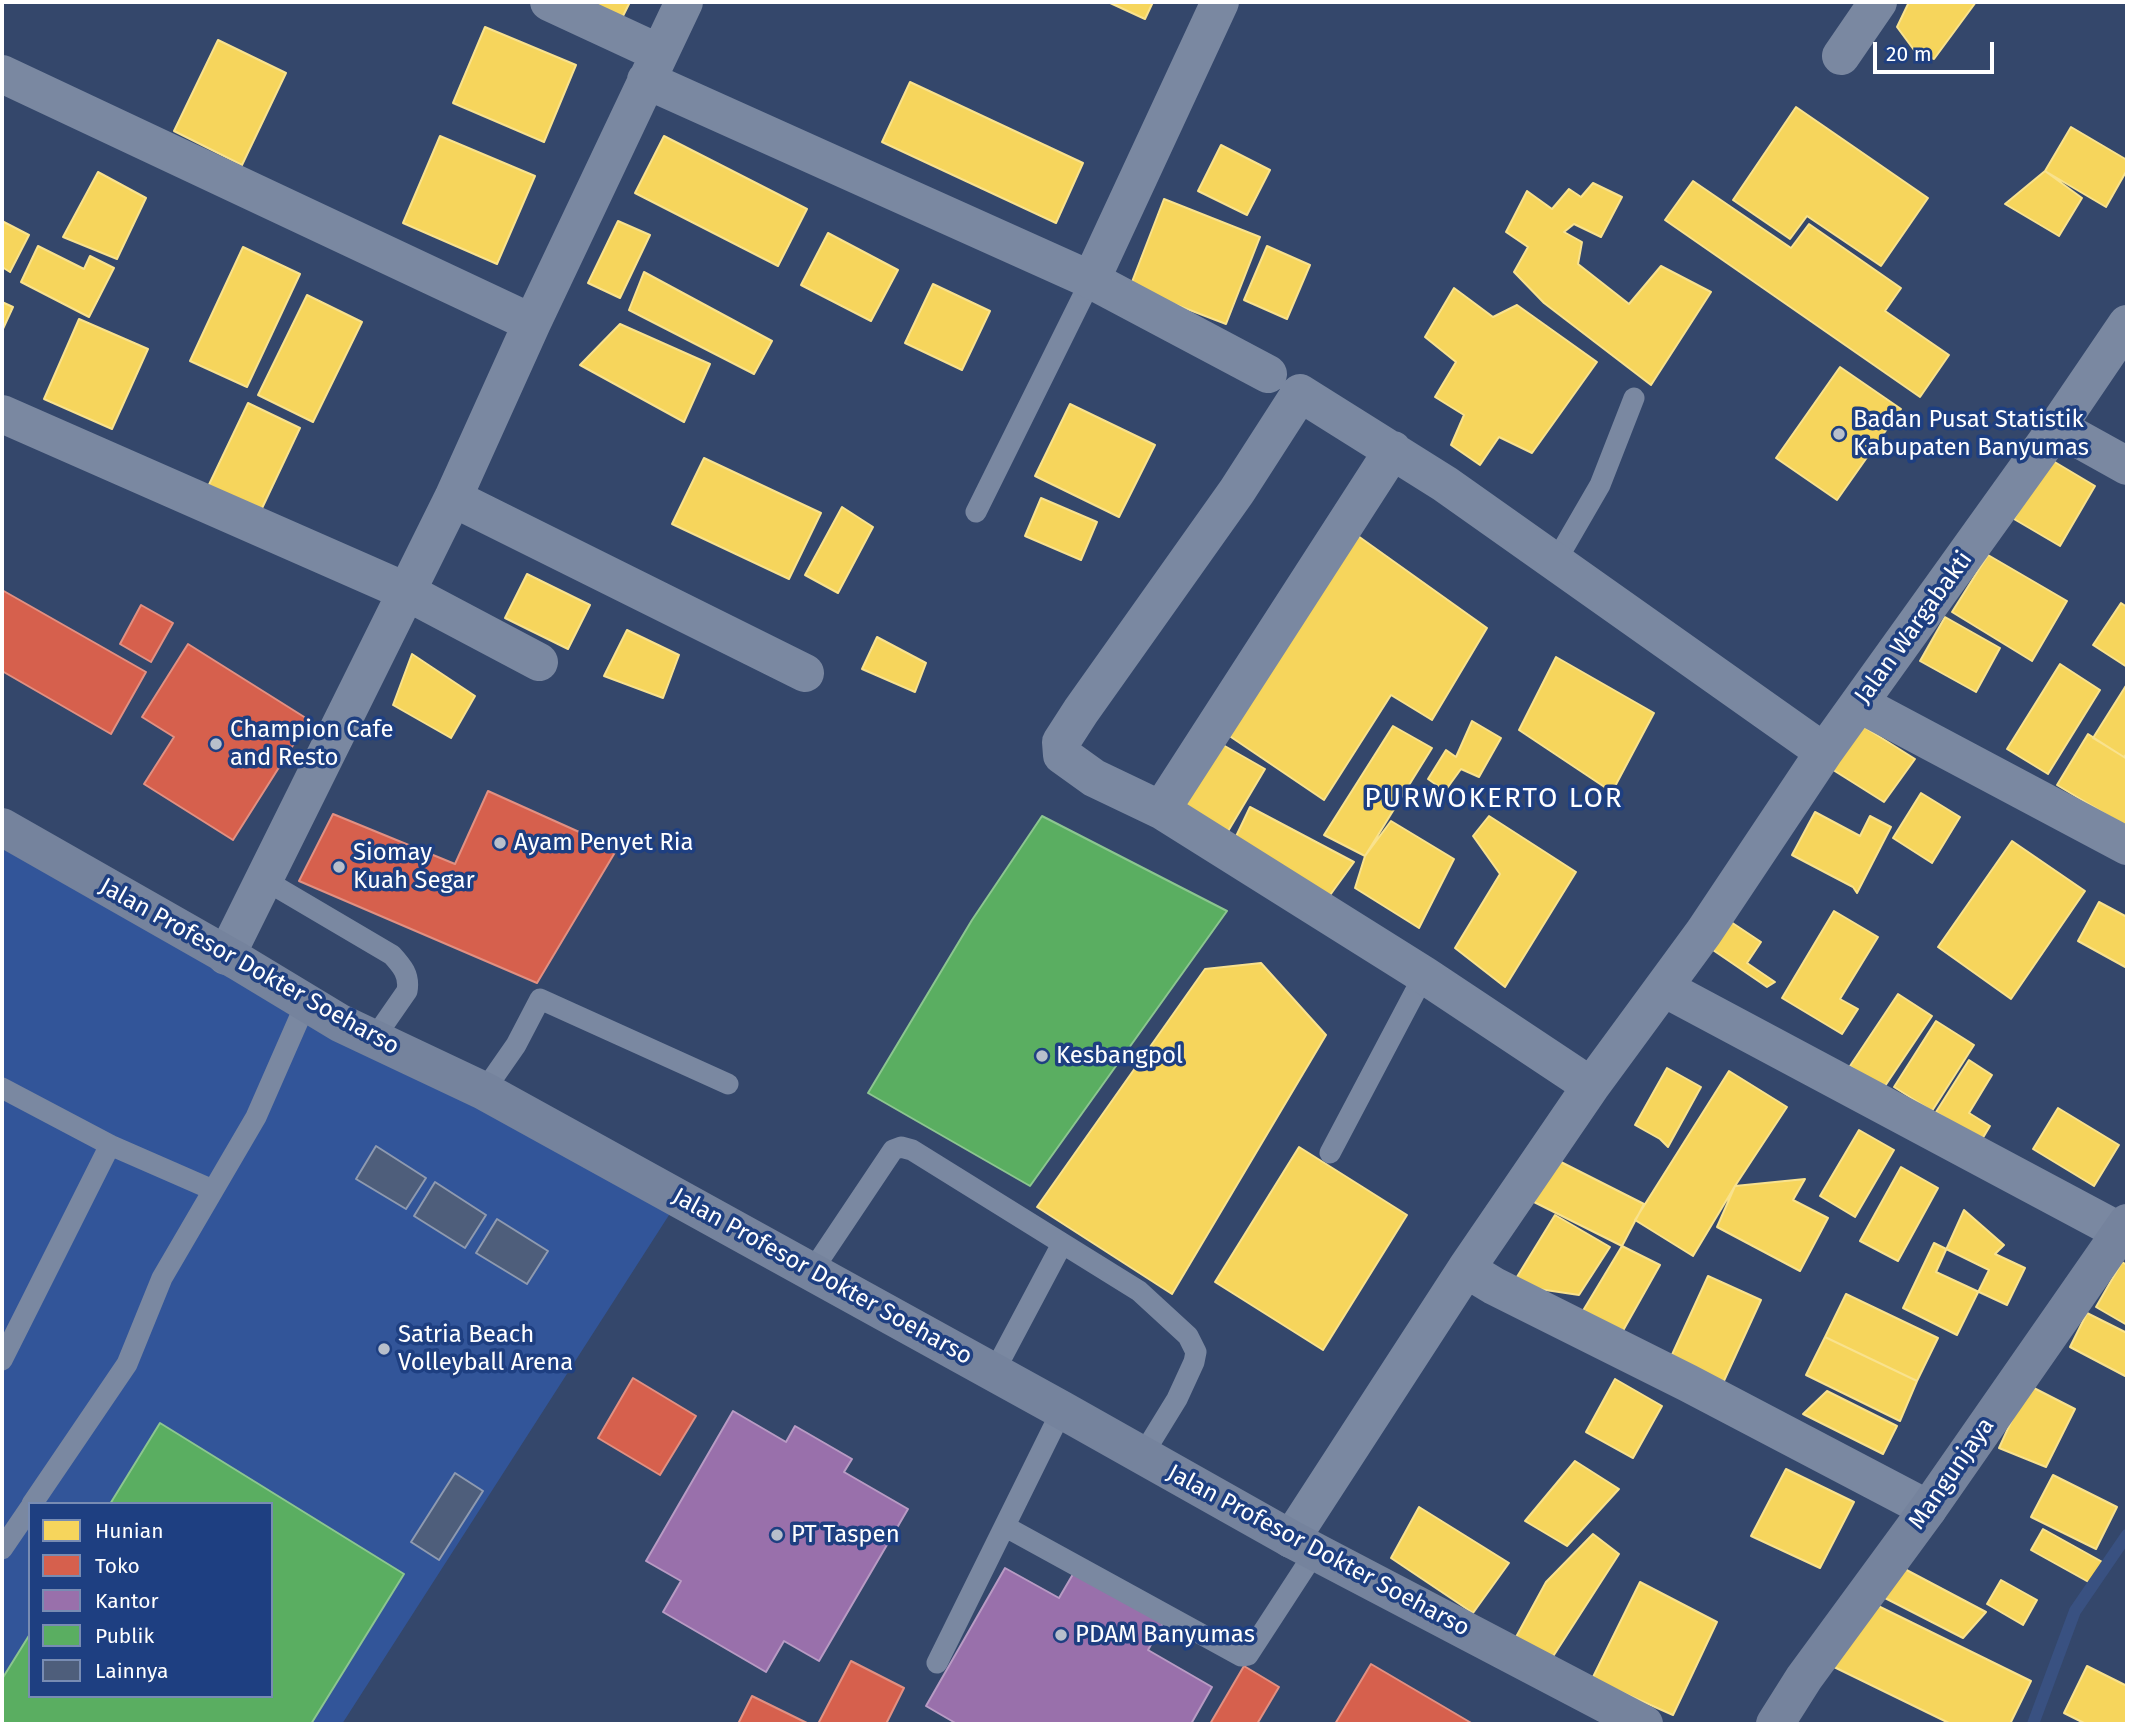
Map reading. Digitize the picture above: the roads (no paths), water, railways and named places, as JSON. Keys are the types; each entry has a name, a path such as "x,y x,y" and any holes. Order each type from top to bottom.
{"street":[{"path":"548,2 653,66 1091,280 1268,374"},
{"path":"226,956 453,498 532,323 684,2"},
{"path":"1091,280 1220,2"},
{"path":"1842,56 1878,2"},
{"path":"2,74 532,323"},
{"name":"Jalan Wargabakti","path":"1303,1545 1466,1269 1591,1086 1704,933 1824,752 2057,427 2127,324"},
{"path":"1591,1086 1424,975 1161,810 1094,778 1062,755 1061,742 1237,491 1300,393 1393,450 1556,561 1688,658 1824,752"},
{"path":"2,414 405,591 539,662"},
{"path":"2057,427 2127,466"},
{"path":"1161,810 1393,450"},
{"path":"453,498 805,673"},
{"path":"1860,704 2127,846"},
{"name":"Jalan Profesor Dokter Soeharso","path":"2,827 373,1040 484,1091 1303,1545 1644,1724"},
{"path":"1664,988 2124,1227"},
{"name":"Mangunjaya","path":"1774,1724 1804,1678 1928,1509 2124,1227"},
{"path":"1466,1269 1494,1286 1688,1383 1928,1509"}],"lane":[{"path":"976,512 1091,280"},
{"path":"1556,561 1600,485 1634,398"},
{"path":"263,879 392,955 404,968 409,982 407,991 373,1040"},
{"path":"1331,1153 1424,975"},
{"path":"484,1091 516,1045 540,999 728,1084"},
{"path":"34,1502 127,1364 162,1278 256,1117 306,1003"},
{"path":"2,1088 110,1145 213,1191"},
{"path":"2,1360 110,1145"},
{"path":"811,1271 893,1150 901,1147 912,1150 1139,1292 1188,1336 1196,1352 1194,1362 1177,1399 1142,1456"},
{"path":"994,1372 1062,1244"},
{"path":"937,1663 1062,1410"},
{"path":"2,1549 28,1510"},
{"path":"1006,1527 1241,1656 1248,1655 1303,1545"}],"waterway":[{"path":"2033,1724 2075,1611 2127,1535"}],"place":[{"name":"Badan Pusat Statistik Kabupaten Banyumas","path":"1839,434"},
{"name":"Champion Cafe and Resto","path":"216,744"},
{"name":"Ayam Penyet Ria","path":"500,843"},
{"name":"Siomay Kuah Segar","path":"339,867"},
{"name":"Kesbangpol","path":"1042,1056"},
{"name":"Satria Beach Volleyball Arena","path":"384,1349"},
{"name":"PT Taspen","path":"777,1535"},
{"name":"PDAM Banyumas","path":"1061,1635"}],"district":[{"name":"PURWOKERTO LOR","path":"1494,799"}]}
